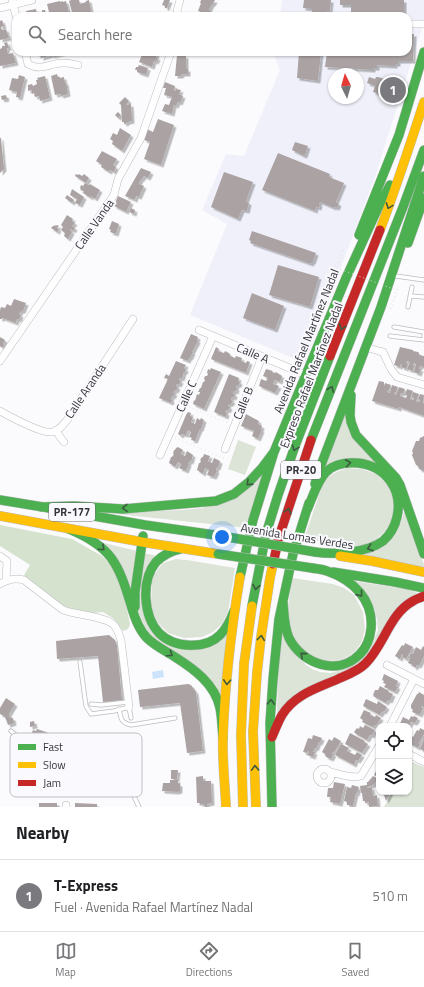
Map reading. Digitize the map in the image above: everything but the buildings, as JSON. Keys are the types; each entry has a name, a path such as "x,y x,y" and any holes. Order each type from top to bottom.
{"main road":[{"name":"Avenida Rafael Martínez Nadal","path":"226,807 223,738 227,666 241,570 253,520 274,452 346,278 348,268 373,200 399,135 424,52"},
{"name":"Expreso Rafael Martínez Nadal","path":"243,807 241,735 244,664 253,599 266,534 295,446 393,196 424,102"},
{"name":"Expreso Rafael Martínez Nadal","path":"256,807 253,732 260,637 279,537 309,446 424,150"},
{"path":"346,278 388,189 407,156"},
{"path":"272,807 270,723 279,620 286,582 318,473 381,307 424,176"},
{"path":"381,307 396,276 421,216 424,198"},
{"path":"351,385 350,415 353,429 356,435 396,478 400,485 424,554"},
{"path":"41,506 74,506 123,509 216,501 228,497 244,488 252,481 274,452"},
{"path":"307,510 323,476 332,468 348,462 371,465 383,472 388,477 395,490 398,503 397,521 393,529 383,541 362,550 318,552"},
{"name":"Avenida Lomas Verdes","path":"0,500 372,561 424,572"},
{"name":"PR-177","path":"0,516 142,542 312,568 424,588"},
{"path":"137,623 135,592 145,524"},
{"path":"69,529 85,535 98,543 114,560 122,577 130,606 137,623 147,638 194,670 208,684 219,704 223,738"},
{"path":"182,548 173,550 158,559 150,572 147,582 146,602 149,619 158,632 168,640 181,644 201,645 216,638 223,632 229,624 234,611"},
{"path":"283,602 286,631 289,639 298,652 314,663 326,667 334,667 351,661 359,655 367,644 372,629 369,608 360,592 343,579 329,571"},
{"path":"271,741 281,716 290,705 304,694 347,675 364,665 377,650 399,611 411,601 424,596"}],"street":[{"path":"0,8 13,2 32,0"},
{"path":"177,12 180,0"},
{"path":"13,2 15,12"},
{"path":"412,24 424,24"},
{"path":"26,56 28,64 33,67 39,68 63,62 78,65"},
{"name":"Calle Vanda","path":"0,361 114,195 118,179 141,138 170,56"},
{"name":"Calle Aranda","path":"0,411 37,430 52,432 60,428 67,420 133,319"},
{"name":"Calle A","path":"199,330 306,375"},
{"name":"Calle C","path":"160,455 213,336"},
{"path":"365,347 379,351 381,355 385,356 390,369 397,377 424,385"},
{"name":"Calle B","path":"225,449 262,357"},
{"path":"56,430 64,442"},
{"path":"0,556 7,561 3,582 17,578 24,580 62,610 102,619 113,624 118,631 121,640 128,704"},
{"path":"387,665 424,684"},
{"path":"392,723 414,679"},
{"path":"330,772 352,777 362,776 376,751"},
{"path":"412,756 424,762"}],"lane":[{"path":"396,276 424,280"},
{"path":"408,307 412,287"},
{"path":"410,296 424,297"},
{"path":"394,327 424,332"},
{"path":"390,336 424,340 424,335"},
{"path":"80,662 86,706 91,714 119,709 128,704"},
{"path":"91,704 128,704"},
{"path":"128,704 131,718"},
{"path":"119,709 121,719 125,724 131,725 175,718"},
{"path":"134,797 138,807"}],"path":[{"path":"337,268 344,249 342,249 334,270 336,271 337,268 396,290"},
{"path":"182,405 234,425"},
{"path":"168,436 226,459"}],"shaded area":[{"path":"282,0 424,0 424,22 375,177 305,363 190,315 227,224 202,210 226,154 244,156 280,70 275,56 412,56 412,12 280,12"},
{"path":"344,411 381,467 369,462 322,470"},
{"path":"238,440 256,447 245,475 228,469"},
{"path":"347,468 362,469 376,474 388,485 393,498 394,512 391,526 372,543 356,547 304,539 323,483 328,477"},
{"path":"263,476 253,503 247,528 117,514 117,512 203,508"},
{"path":"405,508 417,548 424,564 424,568 356,555 389,542 397,532"},
{"path":"100,542 137,551 132,600"},
{"path":"144,553 157,556 145,619 152,633 170,645 227,636 222,702 148,635 138,611"},
{"path":"176,559 235,568 228,612 222,624 213,632 202,637 184,638 168,633 157,622 151,609 152,577 163,563"},
{"path":"292,578 333,584 344,588 354,595 363,612 365,629 362,641 357,649 349,656 339,660 324,661 310,656 293,641 287,614"},
{"path":"352,581 407,589 418,593 402,602 393,614 367,659 277,716 278,669 282,621 305,664 320,672 330,673 341,670 371,647 378,630 375,610"},
{"path":"412,762 424,767 424,807 384,807 390,795 412,795"}],"green space":[{"path":"0,525 72,539 102,556 112,566 125,600 130,624 128,629 123,631 114,619 103,612 93,613 76,611 62,605 23,577 30,565 0,546"}],"water":[{"path":"163,670 164,677 153,679 152,672"}],"traffic: fast":[{"path":"359,235 399,135 424,52"},
{"path":"311,440 424,150"},
{"path":"381,307 424,176"},
{"path":"346,278 390,185"},
{"path":"408,243 424,198"},
{"path":"240,577 253,520 274,452 346,278"},
{"path":"315,484 381,307"},
{"path":"252,606 266,534 278,495 295,446 330,356"},
{"path":"351,395 350,415 356,435 396,478 400,485 424,554"},
{"path":"41,507 74,506 123,509 216,501 234,494 249,482 274,452"},
{"path":"307,510 317,485 326,472 337,465 345,463 358,463 377,469 390,481 395,489 397,498 397,517 394,527 383,541 359,551 341,553 315,552"},
{"path":"0,500 49,508"},
{"path":"272,807 270,723 279,619 293,554 309,503"},
{"path":"77,513 222,536"},
{"path":"69,529 95,543 111,558 122,578 137,623 147,638 196,672 209,684 214,692 220,708 223,738"},
{"path":"135,607 135,592 143,536"},
{"path":"222,536 315,552"},
{"path":"180,549 167,554 156,562 148,578 146,588 147,608 154,626 159,633 165,638 181,644 198,645 206,643 214,640 220,635 234,611"},
{"path":"218,554 312,568"},
{"path":"283,602 287,634 302,655 311,661 331,666 341,665 351,661 362,652 370,636 371,629 369,609 365,600 360,592 345,580 327,571 312,568"},
{"path":"333,572 424,588"}],"traffic: slow":[{"path":"380,230 424,102"},
{"path":"0,516 142,542 218,554"},
{"path":"340,556 424,572"},
{"path":"256,807 253,732 257,673 261,637 273,564"},
{"path":"226,807 223,754 225,696 240,577"},
{"path":"243,807 241,735 244,664 252,606"}],"traffic: jam":[{"path":"330,356 380,230"},
{"path":"273,564 279,537 311,440"},
{"path":"272,737 282,715 293,702 307,692 356,671 365,664 372,657 398,614 413,601 424,596"}],"place":[{"name":"T-Express","path":"393,90"}]}
